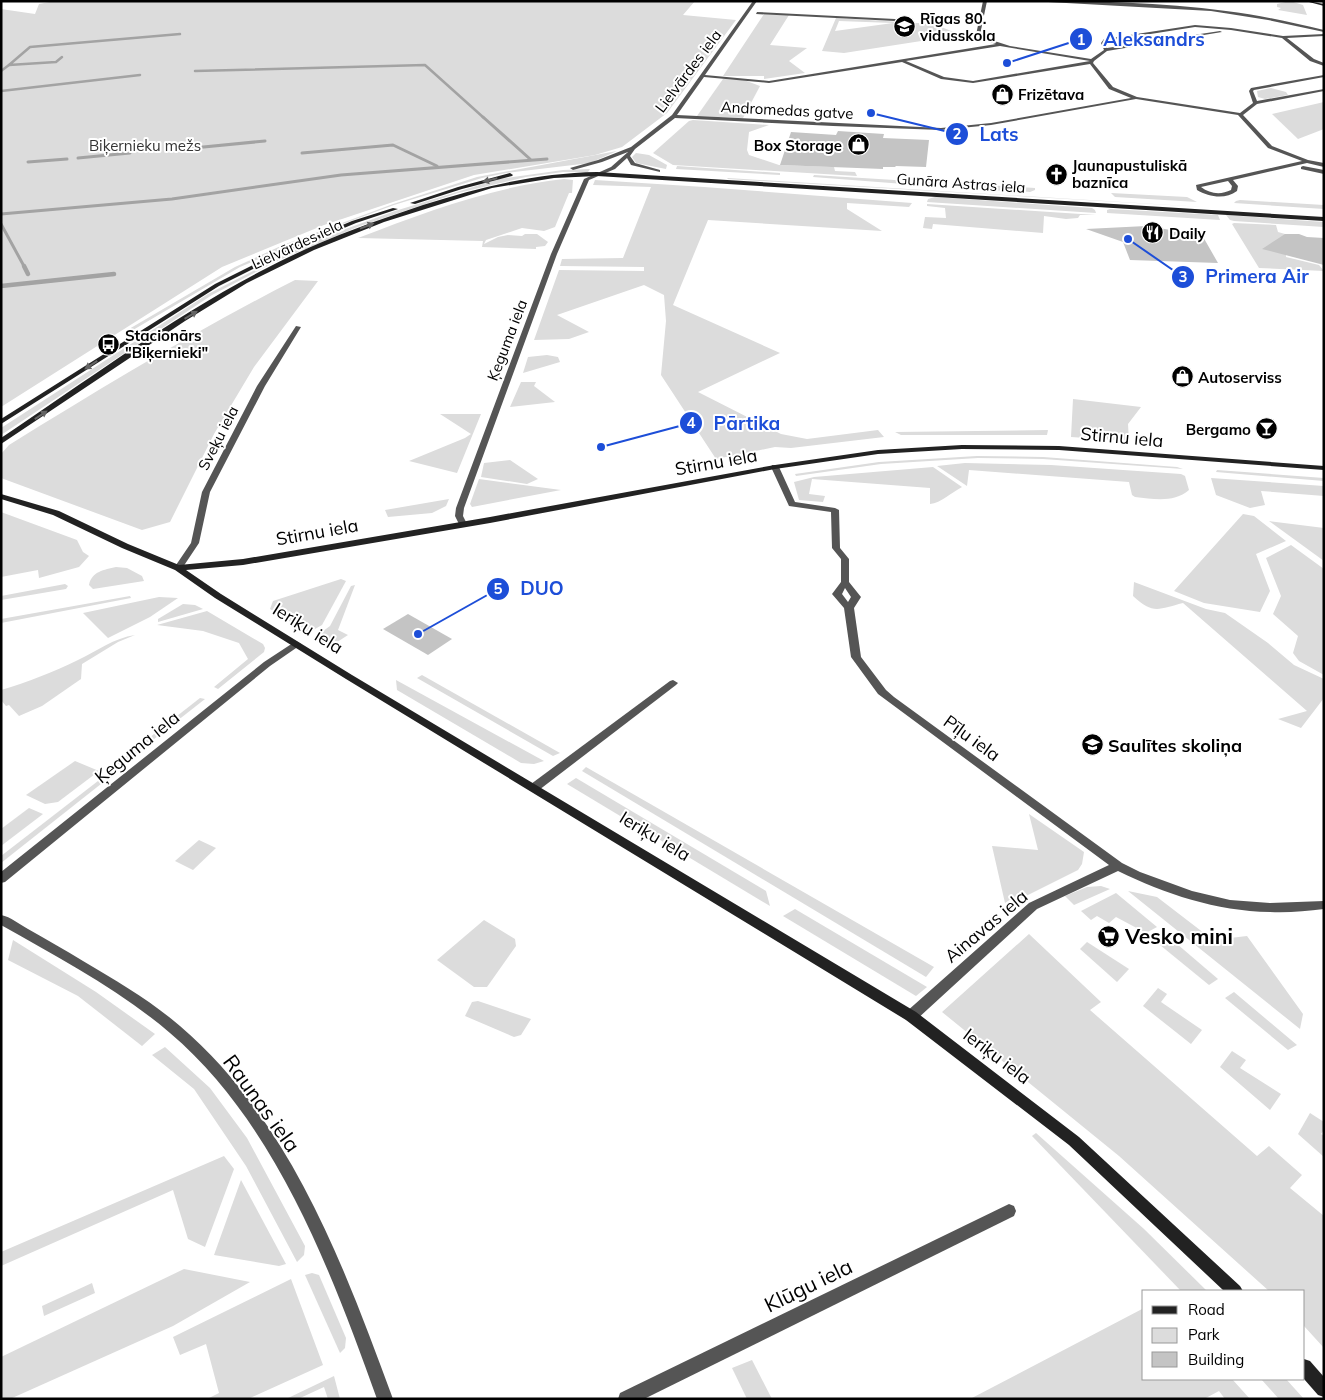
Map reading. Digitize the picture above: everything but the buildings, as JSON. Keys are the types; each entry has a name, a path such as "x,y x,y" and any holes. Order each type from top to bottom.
{"main road":[{"path":"1310,1 1324,5"},
{"name":"Lielvārdes iela","path":"1,422 217,285 285,251 354,222 460,188 520,173 573,168 597,171"},
{"path":"613,168 671,172"},
{"name":"Lielvārdes iela","path":"1,442 184,319 245,282 296,256 389,218 466,193 517,180 597,171"},
{"name":"Gunāra Astras iela","path":"597,171 1324,212"},
{"name":"Gunāra Astras iela","path":"680,172 718,178 1324,219"},
{"name":"Stirnu iela","path":"178,568 243,562 775,467 878,452 962,447 1060,448 1324,468"},
{"name":"Ieriķu iela","path":"1,496 56,513 125,546 178,568 218,596 296,644 911,1016 1074,1141 1234,1290"},
{"path":"1305,1368 1324,1389"}],"street":[{"name":"Lielvārdes iela","path":"573,168 633,148 674,116 755,1"},
{"path":"985,1 978,35 981,38 1000,45 1092,61"},
{"path":"1032,1 1127,4 1210,10 1324,30"},
{"path":"757,13 894,20"},
{"path":"1106,50 1103,43 1105,40 1195,26 1283,37 1324,35"},
{"path":"903,61 943,78 973,82 1092,61 1106,50 1231,29"},
{"path":"1283,37 1312,60 1324,65"},
{"name":"Andromedas gatve","path":"704,76 732,77 769,82 1000,45"},
{"path":"983,48 997,52"},
{"path":"1010,54 1019,54"},
{"path":"1063,67 1055,61 1066,56"},
{"name":"Andromedas gatve","path":"1092,61 1110,88 1136,98 1240,114"},
{"path":"1255,103 1251,91 1253,89 1324,76"},
{"path":"1324,90 1255,103 1244,113 1240,114 1270,147 1306,162 1324,164"},
{"name":"Andromedas gatve","path":"674,116 942,129 991,124 1136,98"},
{"name":"Lielvārdes iela","path":"597,171 613,168 633,148"},
{"path":"627,155 633,164 658,171"},
{"name":"Ķeguma iela","path":"463,524 459,516 460,508 554,254 587,179 613,156"},
{"path":"1229,179 1235,186 1234,191 1228,195 1205,193 1198,186 1289,165 1306,162"},
{"path":"1289,165 1324,172"},
{"name":"Sveķu iela","path":"178,568 195,543 206,492 261,386 298,326"},
{"name":"Pīļu iela","path":"775,467 792,504 834,510 836,548 845,559 845,582 837,594 849,608 856,657 882,692 1118,866"},
{"name":"Pīļu iela","path":"845,582 856,597 849,608"},
{"name":"Ķeguma iela","path":"1,879 260,669 296,644"},
{"path":"534,787 673,684"},
{"path":"1118,866 1153,884 1196,898 1234,905 1271,908 1324,905"},
{"name":"Ainavas iela","path":"911,1016 1033,906 1118,866"},
{"name":"Raunas iela","path":"1,919 128,994 176,1030 215,1069 269,1139 327,1248 385,1399"},
{"name":"Klūgu iela","path":"626,1399 1009,1211"}],"green space":[{"name":"Biķernieku mežs","path":"55,1 695,1 683,15 736,20 667,113 622,147 595,155 474,175 324,225 222,267 1,407 1,9 35,14 39,4"},
{"path":"1290,1 1303,5 1307,15 1278,10 1281,8 1277,7 1277,4"},
{"path":"764,14 789,15 770,45 807,48 789,61 805,73 764,79 764,76 723,76"},
{"path":"836,18 934,24 956,33 944,35 947,37 844,53 822,51","holes":["839,21 893,23 835,31"]},
{"path":"723,79 744,80 760,86 743,118 697,116"},
{"path":"1271,88 1286,92 1288,95 1265,99 1258,97 1257,91"},
{"path":"1324,102 1324,129 1298,139 1272,114"},
{"path":"689,121 769,125 749,132 747,150 749,155 779,165 834,167 835,171 855,172 857,176 673,165 653,153"},
{"path":"617,151 590,163 506,173 482,178 394,205 332,228 240,267 133,330 129,329 235,267 283,245 393,204 477,177"},
{"path":"636,153 649,155 667,165 666,169 636,163 632,157"},
{"path":"677,166 780,173 780,175 676,169"},
{"path":"590,169 588,172 563,172 526,177 458,193 360,226 277,261 212,295 1,435 1,428 208,294 310,242 395,211 499,179 563,170"},
{"path":"814,175 943,183 930,186 813,177"},
{"path":"728,178 1220,208 727,179"},
{"path":"564,179 573,180 572,193 569,193 555,227 544,231 522,228 486,240 484,244 498,237 508,235 537,234 548,242 545,246 536,247 536,249 482,247 483,241 358,238 408,219 485,194"},
{"path":"595,180 912,203 909,207 847,203 847,209 882,231 708,220 673,305 780,353 698,392 781,434 807,439 878,430 884,437 791,448 775,447 716,459 661,375 666,321 664,295 644,285 557,315 589,332 569,339 534,340 559,270 644,271 644,267 560,266 562,259 623,258 651,187 593,185"},
{"path":"953,183 1035,188 1035,190 1030,192 989,190"},
{"path":"1111,193 1187,197 1197,202 1115,197"},
{"path":"935,197 1092,208 1096,213 927,202 928,199"},
{"path":"1240,200 1324,205 1324,209 1234,203"},
{"path":"927,204 1096,215 1080,215 1078,218 1066,219 1044,216 1043,233 933,224 932,229 923,228 925,217 946,218 945,208 927,206"},
{"path":"1107,210 1218,215 1220,220 1107,213"},
{"path":"1226,215 1324,222 1324,227 1234,221 1230,220"},
{"path":"1232,224 1276,225 1278,232 1285,234 1286,257 1319,265 1324,271 1259,268"},
{"path":"295,280 318,281 254,367 214,434 170,522 142,530 1,478 1,454 9,445 186,339"},
{"path":"547,355 558,357 560,362 523,373 528,357"},
{"path":"521,382 536,382 534,386 555,402 510,407"},
{"path":"1073,399 1141,407 1128,424 1129,441 1071,437"},
{"path":"440,414 481,414 457,473 409,461 471,434"},
{"path":"1048,430 1047,435 901,435 895,432"},
{"path":"977,456 1043,457 1183,469 1043,459 978,458 881,464 796,476 795,474 879,462"},
{"path":"510,460 538,479 527,484 481,477 484,463"},
{"path":"965,463 1051,465 1181,474 1185,476 1189,490 1177,497 1149,499 1132,495 1129,482 969,470 967,486 937,466"},
{"path":"933,467 962,487 942,500 930,504 930,488 812,479 809,494 825,496 823,502 799,500 794,482 814,477"},
{"path":"1217,470 1324,478 1324,481 1216,472"},
{"path":"1211,478 1324,486 1324,496 1261,491 1265,505 1250,508 1216,495"},
{"path":"479,479 561,490 472,507 470,504"},
{"path":"449,499 446,506 432,513 388,517 385,510"},
{"path":"1,512 77,540 83,552 89,556 79,567 39,578 38,570 1,577"},
{"path":"1243,514 1254,516 1286,541 1256,554 1270,591 1260,612 1204,603 1174,591"},
{"path":"1269,521 1324,528 1324,561"},
{"path":"1291,545 1324,569 1324,675 1299,661 1293,653 1298,636 1273,614 1281,596 1266,558"},
{"path":"116,567 127,568 142,576 144,581 93,589 89,585 96,574"},
{"path":"341,579 346,581 322,625 308,633 270,609 273,601"},
{"path":"1134,582 1206,609 1225,613 1268,643 1294,665 1324,679 1324,698 1301,728 1278,719 1307,711 1183,603 1156,609 1146,606 1133,596"},
{"path":"65,584 68,586 66,589 1,600 1,596"},
{"path":"355,585 338,630 348,635 331,646 315,637 330,626 351,586"},
{"path":"130,596 131,598 1,623 1,619"},
{"path":"159,597 178,598 150,617 108,638 83,613"},
{"path":"183,604 195,605 203,609 158,622 158,619"},
{"path":"207,611 263,644 265,648 264,652 218,689 214,687 248,659 239,643 203,631 157,625"},
{"path":"135,635 118,642 82,664 81,679 42,706 19,716 9,705 6,706 1,700 1,690 50,673 113,642"},
{"path":"422,675 560,753 553,756 417,678"},
{"path":"396,680 544,761 534,764 521,763 397,690"},
{"path":"200,698 205,699 121,765 117,763"},
{"path":"75,761 99,771 58,802 45,804 26,795"},
{"path":"586,767 934,967 926,977 582,771"},
{"path":"576,778 766,891 770,906 567,784"},
{"path":"106,780 1,863 1,856 98,781"},
{"path":"29,808 43,814 1,846 1,829"},
{"path":"1029,814 1084,852 1082,864 1078,870 1014,902 1011,899 1005,903 992,846 1038,850"},
{"path":"199,840 216,848 193,870 175,861"},
{"path":"1101,886 1110,889 1074,905 1065,896 1087,887"},
{"path":"1128,891 1157,897 1213,940 1247,936 1303,1014 1300,1029"},
{"path":"1116,893 1157,927 1146,933 1116,917 1109,923 1097,916 1091,920 1081,911"},
{"path":"795,909 927,987 916,996 783,916"},
{"path":"484,920 515,939 516,946 487,987 474,987 437,960"},
{"path":"1029,934 1101,1002 1090,1010 1257,1156 1269,1146 1302,1175 1290,1188 1324,1216 1324,1348 1305,1327 1305,1290 1268,1290 1119,1156 942,1012"},
{"path":"1170,938 1218,979 1209,985 1160,945"},
{"path":"13,940 96,992 155,1034 142,1046 78,996 8,960"},
{"path":"1087,942 1129,969 1117,982 1080,949"},
{"path":"1158,988 1167,994 1161,1002 1202,1030 1191,1044 1143,1006"},
{"path":"1234,992 1297,1045 1288,1050 1225,998"},
{"path":"478,1001 531,1019 521,1035 514,1037 465,1016 472,1002"},
{"path":"165,1047 210,1088 247,1138 305,1246 304,1255 297,1262 246,1166 194,1089 152,1055"},
{"path":"1232,1051 1246,1060 1240,1068 1281,1094 1270,1110 1220,1067"},
{"path":"1310,1113 1324,1122 1324,1130 1321,1134 1324,1136 1324,1157 1298,1134"},
{"path":"1036,1133 1144,1229 1206,1290 1180,1290 1032,1136"},
{"path":"224,1156 234,1169 205,1247 188,1239 173,1190 1,1266 1,1252"},
{"path":"241,1180 286,1264 279,1266 214,1255"},
{"path":"184,1269 250,1282 173,1326 10,1399 1,1399 1,1357"},
{"path":"312,1273 319,1275 346,1338 345,1348 340,1353 305,1275"},
{"path":"291,1279 323,1365 248,1399 207,1399 219,1393 206,1344 180,1355 173,1337"},
{"path":"92,1283 95,1293 44,1316 42,1306"},
{"path":"1142,1309 1142,1380 1233,1380 1250,1399 1225,1399 1219,1391 1204,1399 970,1399"},
{"path":"752,1360 772,1399 747,1399 732,1368"},
{"path":"334,1376 340,1399 328,1399 324,1387 298,1399 286,1399"},
{"path":"1262,1380 1287,1380 1304,1399 1279,1399"}],"waterway":[{"path":"9,65 30,47 180,34"},
{"path":"9,65 56,62 62,57"},
{"path":"1,71 9,65"},
{"path":"195,71 425,65 484,118"},
{"path":"1,91 140,75"},
{"path":"483,117 530,159"},
{"path":"183,149 265,141"},
{"path":"302,153 393,145 437,166"},
{"path":"78,158 130,153"},
{"path":"28,162 67,159"},
{"path":"1,214 172,199 341,175 547,159"},
{"path":"1,224 25,268"},
{"path":"25,268 28,274"},
{"path":"1,286 114,274"}],"place":[{"name":"Rīgas 80. vidusskola","path":"904,27"},
{"name":"Aleksandrs","path":"1007,63"},
{"name":"Frizētava","path":"1002,94"},
{"name":"Lats","path":"871,113"},
{"name":"Box Storage","path":"858,145"},
{"name":"Jaunapustuliskā baznīca","path":"1056,174"},
{"name":"Daily","path":"1153,233"},
{"name":"Primera Air","path":"1128,239"},
{"name":"Stacionārs \"Biķernieki\"","path":"109,344"},
{"name":"Autoserviss","path":"1182,377"},
{"name":"Bergamo","path":"1267,429"},
{"name":"Pārtika","path":"601,447"},
{"name":"DUO","path":"418,634"},
{"name":"Saulītes skoliņa","path":"1092,745"},
{"name":"Vesko mini","path":"1109,936"}]}
